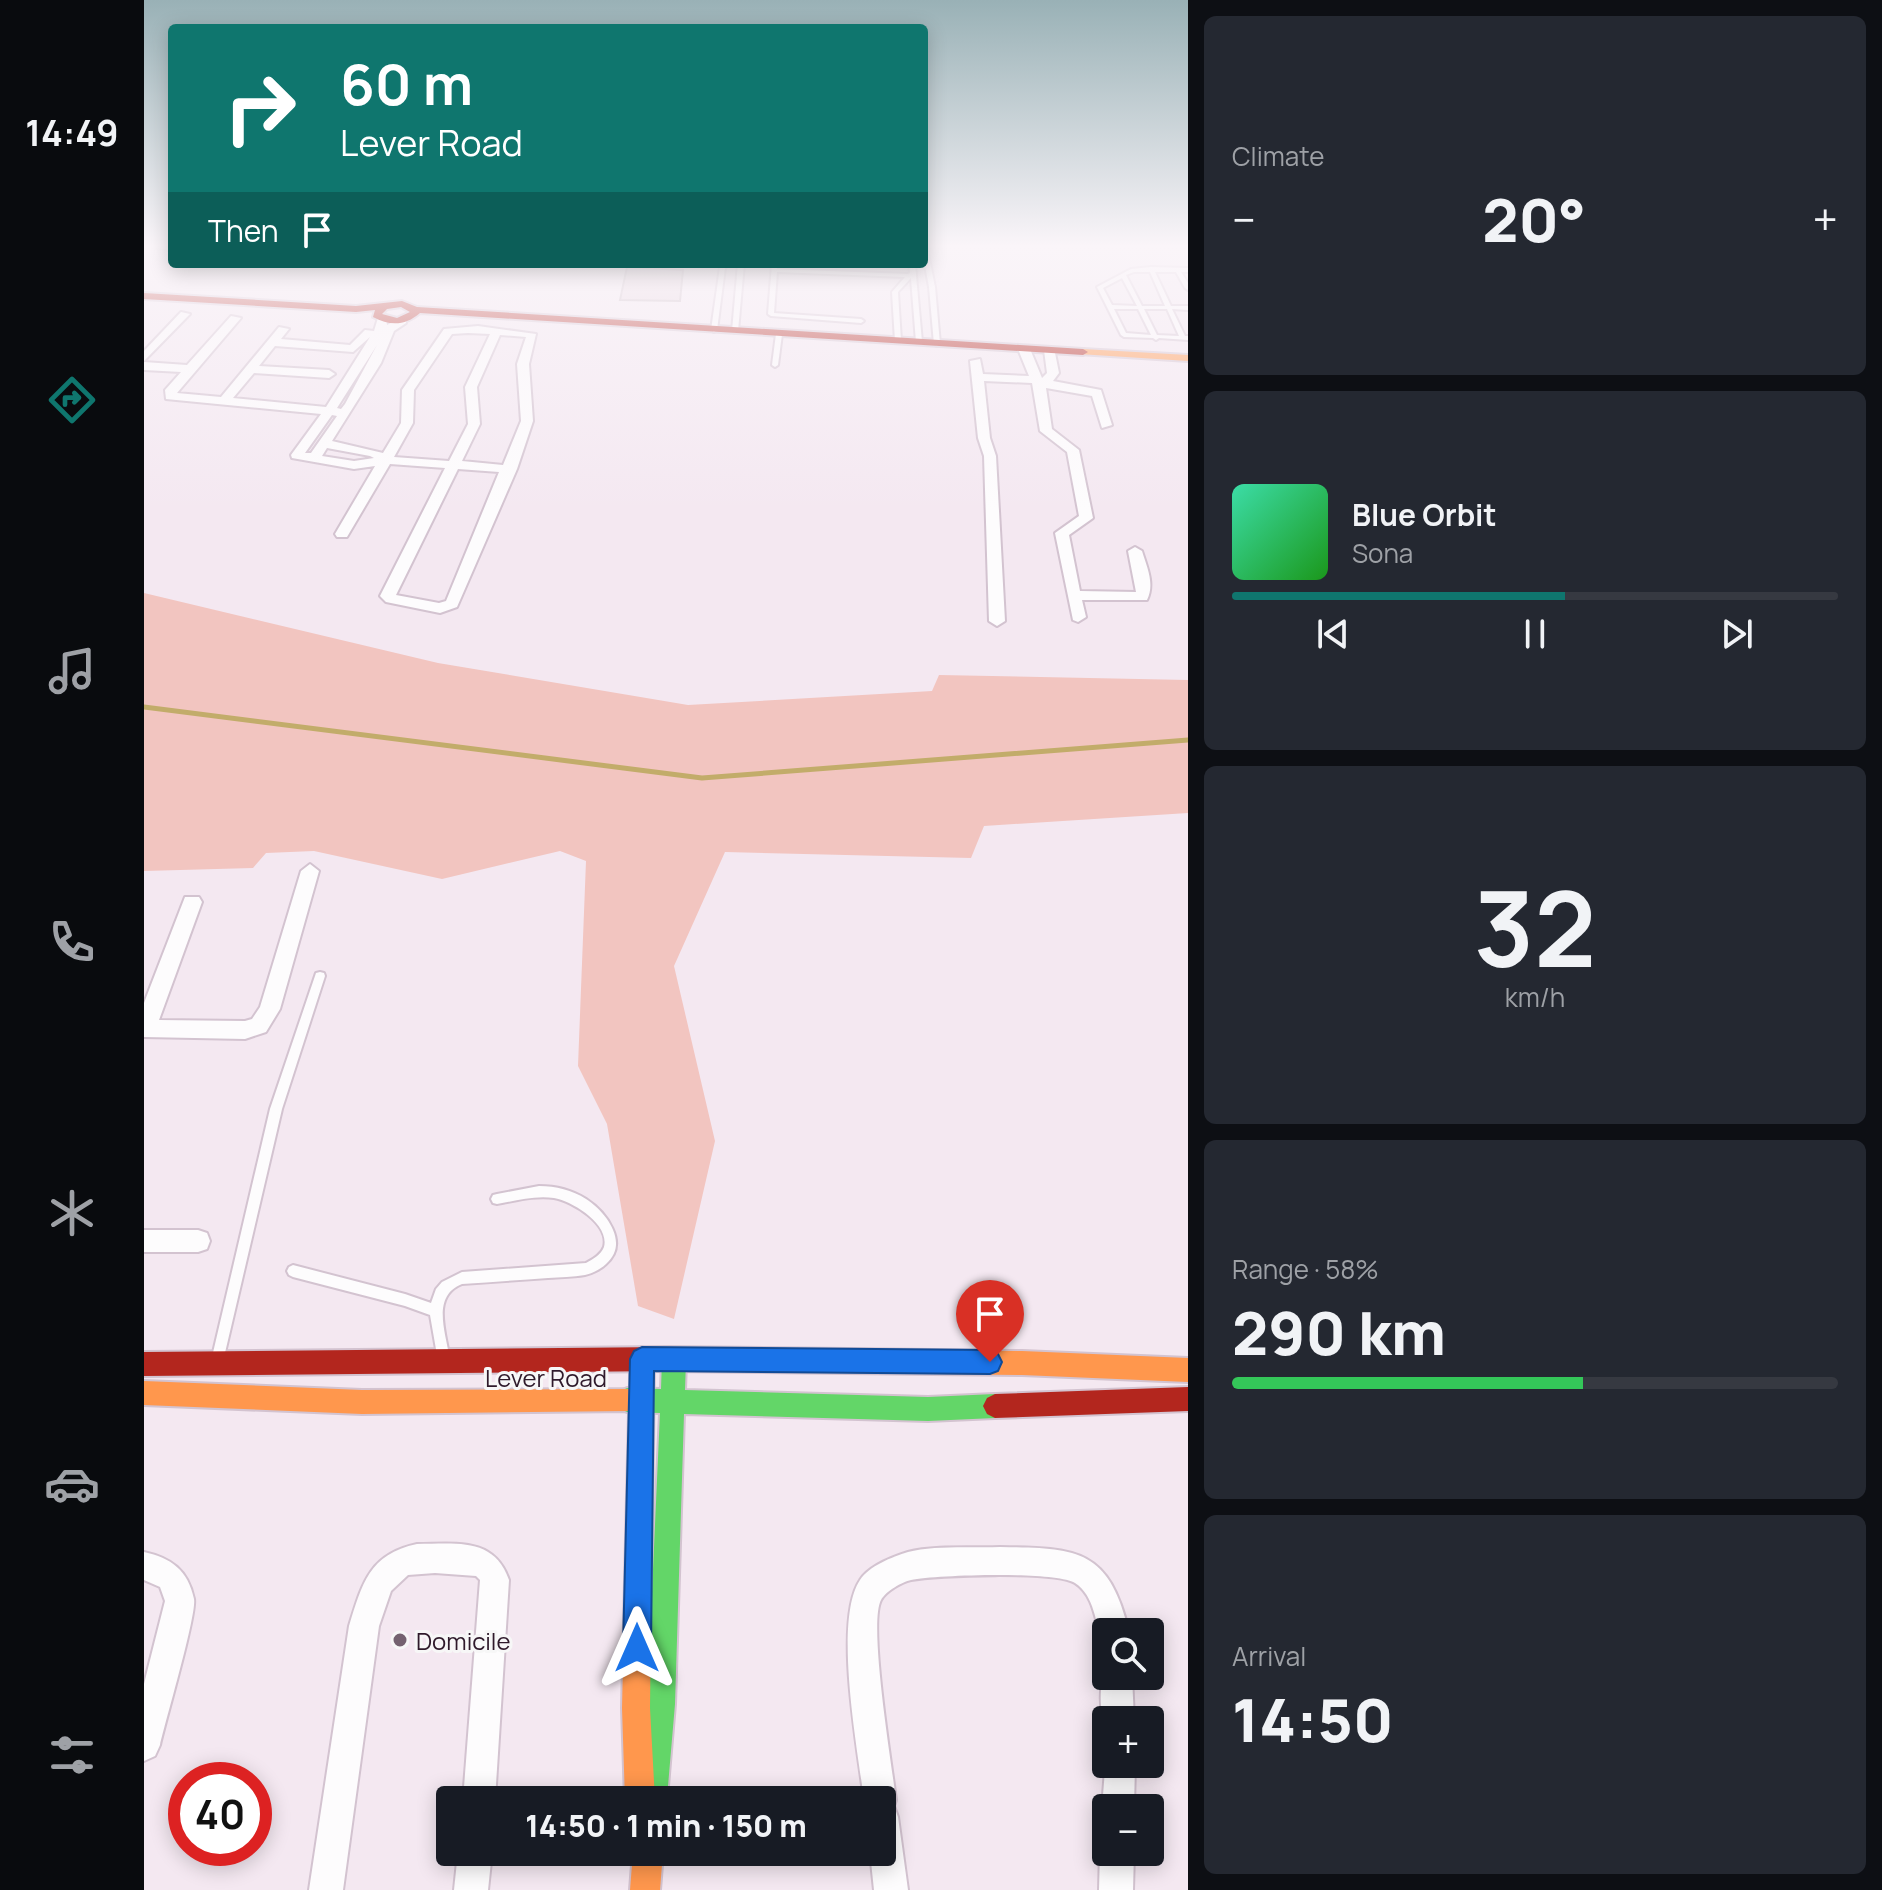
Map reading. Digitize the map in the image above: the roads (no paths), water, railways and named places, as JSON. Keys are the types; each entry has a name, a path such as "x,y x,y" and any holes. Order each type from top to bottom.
{"street":[{"path":"144,358 165,336"},
{"path":"219,336 171,390 170,396 340,408"},
{"path":"224,402 277,336"},
{"path":"272,342 304,341 353,349 363,336"},
{"path":"314,458 340,408 353,361 375,336"},
{"path":"386,336 375,363 340,408 296,454 354,465 388,460 510,469"},
{"path":"342,534 407,423 408,390 444,336"},
{"path":"494,336 471,387 474,424 388,592 391,599 440,608 452,604 510,469 527,421 523,364 532,336"},
{"path":"816,336 1188,358"},
{"path":"144,337 162,339"},
{"path":"1024,349 1041,384 1046,431 1073,450 1086,518 1062,533 1078,617"},
{"path":"1041,384 1053,373 1050,350"},
{"path":"353,361 375,363"},
{"path":"976,361 984,438 990,456 997,621"},
{"path":"144,366 191,369"},
{"path":"252,369 298,377 329,374"},
{"path":"980,377 1097,393 1106,425"},
{"path":"323,443 374,453 388,460"},
{"path":"1075,595 1142,597 1143,580 1135,551"},
{"path":"192,902 145,1028 245,1030 259,1026 270,1009 310,871"},
{"path":"144,1241 198,1241"},
{"path":"639,1786 636,1708 642,1359"},
{"name":"Lever Road","path":"144,1364 642,1359 1022,1363 1188,1370"},
{"path":"654,1786 661,1704 670,1400 674,1360"},
{"name":"Lever Road","path":"144,1393 362,1402 670,1400 928,1409 1188,1399"},
{"path":"326,1890 364,1626 372,1597 386,1572 394,1564 410,1558 481,1562 489,1567 494,1576 496,1588 480,1786"},
{"path":"879,1786 863,1638 863,1605 869,1591 888,1575 910,1566 1055,1563 1082,1571 1096,1583 1111,1618"},
{"path":"144,1566 152,1566 170,1577 180,1601 144,1745"},
{"path":"471,1890 474,1866"},
{"path":"645,1866 645,1890"},
{"path":"888,1866 891,1890"},
{"path":"1116,1890 1117,1866"}],"lane":[{"path":"775,365 779,336"},
{"path":"898,336 898,341"},
{"path":"926,336 928,343"},
{"path":"928,336 928,343"},
{"path":"1137,336 1186,338"},
{"path":"217,1363 276,1109 320,976"},
{"path":"443,1361 436,1311 440,1291 447,1282 462,1278 587,1269 601,1263 607,1253 610,1233 602,1218 584,1203 556,1192 497,1199"},
{"path":"293,1271 436,1311"}],"waterway":[{"path":"144,707 702,778 1188,740"}],"place":[{"name":"Domicile","path":"400,1640"}]}
